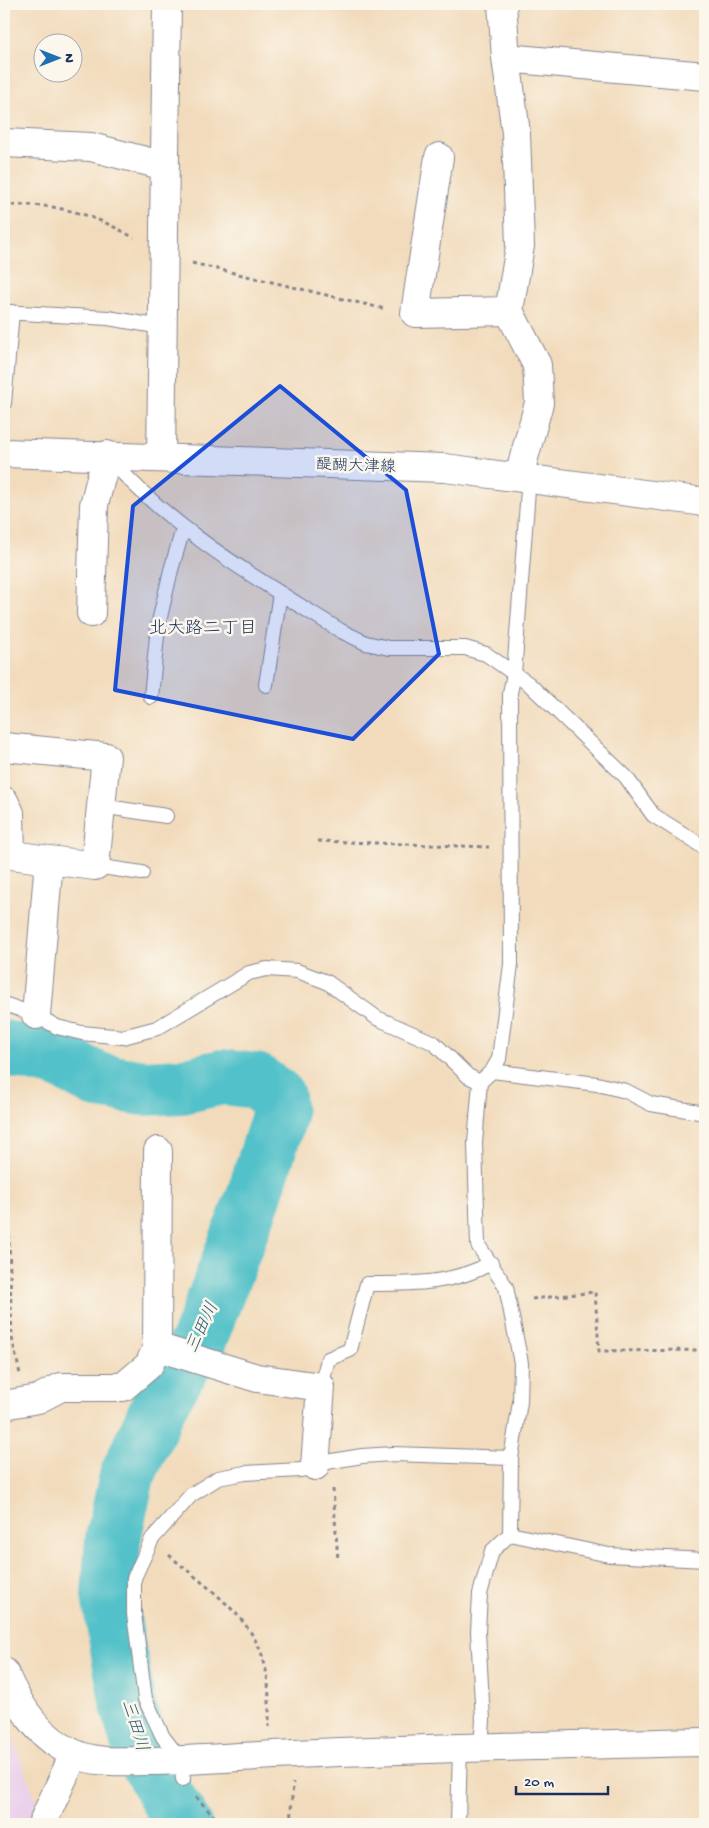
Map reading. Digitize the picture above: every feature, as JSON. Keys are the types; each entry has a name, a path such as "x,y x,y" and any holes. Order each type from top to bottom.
{"street":[{"path":"161,457 167,4"},
{"path":"502,4 506,58 516,133 520,246 509,311 537,365 539,403 524,476"},
{"path":"506,58 705,76"},
{"path":"4,143 91,148 165,166"},
{"path":"439,157 415,313 509,311"},
{"name":"醍醐大津線","path":"4,453 445,468 524,476 705,502"},
{"path":"91,613 94,505 107,456"},
{"path":"4,747 106,757 95,866 11,855 10,813 4,801"},
{"path":"36,1015 49,860"},
{"path":"12,1403 38,1399 61,1387 123,1387 165,1350 158,1151"},
{"path":"165,1350 257,1378 320,1387 323,1463"},
{"path":"4,1672 21,1708 41,1731 74,1754 98,1760 179,1767 269,1755 471,1747 705,1742"},
{"path":"42,1824 74,1754"}],"lane":[{"path":"4,404 8,312 108,318 162,327"},
{"path":"107,456 131,484 183,529 341,631 366,643 389,648 465,648 486,654 529,684 626,777 653,815 705,848"},
{"path":"458,1824 471,1747 483,1720 478,1632 480,1594 492,1551 510,1534 511,1458 520,1402 520,1363 506,1287 478,1245 475,1143 480,1082 492,1071 499,1059 511,964 509,847 510,693 514,674 524,476"},
{"path":"152,697 158,626 170,570 183,529"},
{"path":"266,685 280,593"},
{"path":"101,806 166,816"},
{"path":"95,866 142,873"},
{"path":"4,1004 36,1015 57,1027 82,1033 123,1037 157,1028 249,973 267,969 297,971 327,982 377,1018 434,1043 468,1076 480,1082"},
{"path":"492,1071 597,1084 626,1090 651,1104 705,1113"},
{"path":"320,1387 328,1359 350,1350 367,1284 420,1284 475,1272 491,1263"},
{"path":"179,1767 145,1699 134,1614 134,1578 152,1539 191,1495 218,1478 245,1473 302,1470 323,1463 393,1454 511,1458"},
{"path":"510,1534 609,1556 705,1560"}],"path":[{"path":"4,206 20,204 77,211 103,221 163,256 391,310 415,313"},
{"path":"318,841 509,847"},
{"path":"8,1210 12,1338 20,1374 12,1403"},
{"path":"509,1302 595,1292 599,1351 705,1350"},
{"path":"323,1463 338,1561"},
{"path":"152,1539 240,1617 254,1636 265,1664 268,1684 269,1755"},
{"path":"290,1824 296,1754"},
{"path":"197,1798 221,1824"}],"highlighted area":[{"path":"280,386 406,490 439,654 353,739 115,690 133,506"}],"shaded area":[{"path":"4,1721 9,1729 38,1805 28,1824 4,1824"}],"waterway":[{"name":"三田川","path":"4,1048 58,1060 99,1081 144,1088 182,1086 222,1077 256,1081 277,1096 279,1116 254,1196 199,1340 161,1401 127,1476 113,1539 109,1595 127,1701 139,1745 164,1793 184,1824"}],"district":[{"name":"北大路二丁目","path":"203,627"}]}
